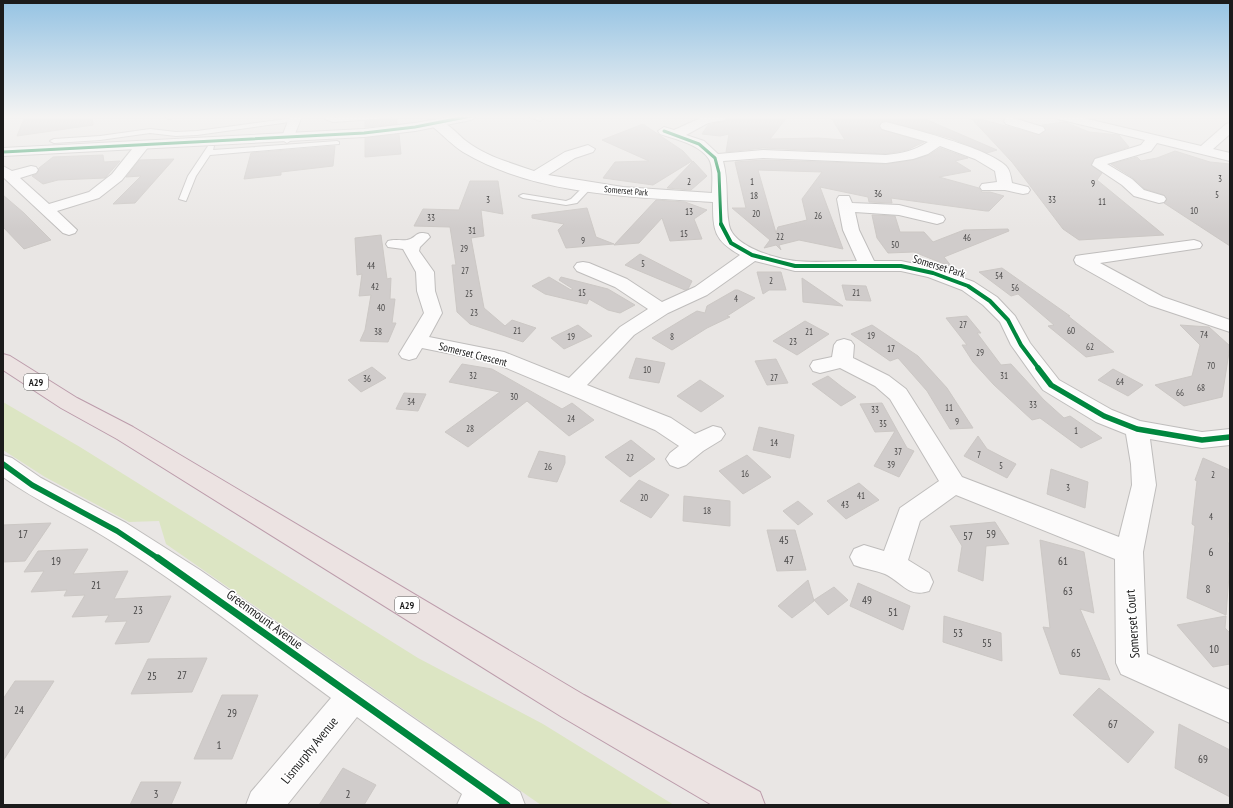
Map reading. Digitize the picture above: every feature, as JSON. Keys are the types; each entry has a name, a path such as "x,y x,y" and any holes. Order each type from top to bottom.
{"highway":[{"name":"A29","path":"3,361 69,403 125,433 573,706 747,805"}],"street":[{"path":"46,210 94,195 117,177 136,154"},
{"name":"Somerset Park","path":"477,154 500,164 536,176 588,188 630,193 719,198 720,227 731,243 752,255 795,266 829,268 868,265 901,266 933,273 968,286 990,301 1008,320 1021,345 1051,385 1104,416 1137,429 1202,440 1230,437"},
{"path":"536,176 574,154"},
{"path":"710,154 715,158 719,173 719,198"},
{"path":"715,158 763,154 886,159 915,154"},
{"path":"976,154 993,161 1002,170 1005,186"},
{"path":"1127,154 1100,162 1099,165 1128,182 1133,194 1159,198"},
{"path":"1218,154 1230,157"},
{"path":"6,173 31,170"},
{"path":"6,173 69,230"},
{"path":"987,187 1005,186 1023,190"},
{"path":"868,265 851,230 845,203 899,210 943,220"},
{"name":"Somerset Crescent","path":"394,244 417,241 411,251 425,272 426,291 433,312 413,348 497,357 663,424 696,446"},
{"path":"1194,245 1082,260 1156,301 1230,326"},
{"path":"573,387 627,331 661,309 700,291 752,255"},
{"path":"580,265 620,283 661,309"},
{"path":"835,357 882,381 898,394 953,484 1129,552"},
{"name":"Somerset Court","path":"1137,429 1143,464 1144,485 1129,552 1132,663 1230,707"},
{"name":"Greenmount Avenue","path":"3,464 32,485 117,531 190,579 353,696 488,799"},
{"path":"893,566 909,515 953,484"},
{"path":"864,557 893,566 919,582"},
{"name":"Lismurphy Avenue","path":"264,805 353,696"}],"lane":[{"path":"183,199 192,176 207,154 210,154"},
{"path":"523,196 566,203 574,201 588,188"}],"green space":[{"path":"3,402 80,447 418,658 543,724 674,805 541,805 166,544 159,521 129,522 45,477 3,450"}],"building":[{"path":"251,154 334,154 333,166 281,172 281,175 244,179"},
{"path":"365,154 401,154 365,157"},
{"path":"633,154 685,154 692,161 653,185 603,178 615,162 649,161"},
{"path":"931,154 956,154 968,158 955,161 971,171 939,177 979,188 982,192 990,192 1004,196 989,211 986,211 891,198 892,203 869,202 868,197 820,187 843,249 799,240 779,245 781,250 776,245 764,248 770,240 732,208 746,208 735,162 763,160 886,164 913,160","holes":["758,170 822,172 802,199 807,220 778,227 776,233"]},
{"path":"1004,154 1108,154 1095,158 1091,165 1102,173 1097,180 1164,235 1079,240 1063,229"},
{"path":"1168,154 1184,154 1210,162 1230,164 1230,246 1164,203 1167,200 1164,195 1145,189 1133,178 1111,164 1137,157 1141,161 1157,158"},
{"path":"103,155 104,162 120,161 105,178 58,180 43,184 32,176 37,174 39,168 53,157"},
{"path":"174,159 135,203 113,204 141,176 126,177 139,160"},
{"path":"693,161 707,176 691,190 667,188"},
{"path":"470,181 498,181 503,214 481,210 484,236 471,238 484,308 505,326 512,320 536,328 523,342 470,324 457,312 452,265 456,265 450,227 414,226 423,209 459,210"},
{"path":"3,195 24,213 51,240 24,249 3,227"},
{"path":"656,200 685,202 707,210 694,219 702,239 670,241 662,218 639,243 614,245"},
{"path":"587,208 596,237 614,244 566,248 558,230 564,224 532,218 532,215"},
{"path":"872,215 895,216 900,232 924,232 933,242 964,230 1008,229 1009,231 944,257 952,267 914,252 888,253 877,238"},
{"path":"381,235 387,279 391,278 390,299 395,299 392,323 396,323 388,342 360,341 365,330 371,295 359,296 362,274 357,275 355,238"},
{"path":"640,254 692,281 688,289 685,290 625,265"},
{"path":"1002,268 1070,316 1068,316 1114,352 1086,357 1048,326 1054,325 1018,294 1011,296 979,272"},
{"path":"757,272 781,272 786,290 769,290 763,294"},
{"path":"549,277 571,290 573,289 559,280 561,277 608,289 635,305 620,313 608,310 589,299 587,304 545,294 532,286"},
{"path":"802,278 843,306 803,302"},
{"path":"842,285 866,286 871,301 846,300"},
{"path":"735,290 755,298 727,316 730,317 707,328 672,350 652,338 697,311 705,313 707,306"},
{"path":"967,316 981,333 977,333 1001,365 1011,364 1044,400 1064,418 1070,416 1102,438 1081,448 1040,418 1032,420 994,385 973,362 962,345 967,345 946,318"},
{"path":"805,321 829,334 797,355 773,341"},
{"path":"578,325 592,336 564,349 551,338"},
{"path":"872,325 918,356 947,388 973,428 950,429 927,391 898,358 890,361 851,334"},
{"path":"1180,325 1209,327 1230,346 1222,397 1184,406 1155,385 1192,376 1200,345"},
{"path":"636,358 665,363 659,383 629,378"},
{"path":"776,359 788,383 767,385 755,361"},
{"path":"462,364 492,369 562,409 572,403 594,420 569,436 527,401 468,447 445,432 500,392 449,382"},
{"path":"372,367 386,378 361,392 348,380"},
{"path":"1113,369 1143,385 1128,396 1098,380"},
{"path":"828,376 856,397 841,406 812,384"},
{"path":"700,380 724,396 701,412 677,396"},
{"path":"404,393 426,394 418,411 396,409"},
{"path":"882,403 907,448 914,451 899,477 874,466 895,431 875,432 860,404"},
{"path":"759,427 794,435 790,458 753,450"},
{"path":"978,436 987,449 1016,464 1007,478 964,456"},
{"path":"631,440 655,459 630,477 605,457"},
{"path":"539,451 565,456 565,463 557,482 528,477"},
{"path":"747,455 771,477 743,494 719,471"},
{"path":"1203,458 1230,470 1228,543 1230,543 1230,562 1226,615 1187,598 1195,526 1192,524 1197,481 1195,480"},
{"path":"1051,469 1088,482 1085,508 1047,494"},
{"path":"639,480 669,495 651,518 620,501"},
{"path":"859,483 879,500 846,519 827,501"},
{"path":"684,496 730,501 730,526 683,521"},
{"path":"798,501 813,514 798,525 783,511"},
{"path":"995,522 1009,544 986,546 983,581 958,571 962,546 950,526"},
{"path":"51,523 25,561 3,562 3,525"},
{"path":"767,530 795,530 806,570 777,571"},
{"path":"1040,540 1084,552 1094,613 1080,609 1110,680 1060,674 1043,627 1050,628"},
{"path":"88,549 73,574 128,571 114,599 171,596 149,642 115,644 127,621 105,622 109,615 72,617 85,595 64,596 67,590 31,592 44,571 24,572 38,551"},
{"path":"808,580 814,601 792,618 778,606"},
{"path":"858,583 910,606 903,630 850,606"},
{"path":"834,587 848,600 828,615 814,600"},
{"path":"944,616 1001,633 1002,661 943,642"},
{"path":"1226,616 1225,628 1230,633 1230,664 1213,667 1177,625"},
{"path":"207,658 192,692 131,694 148,659"},
{"path":"15,681 54,681 3,761 3,699"},
{"path":"1099,688 1154,732 1128,763 1073,715"},
{"path":"222,695 258,695 232,759 194,759"},
{"path":"1179,724 1230,750 1230,797 1175,768"},
{"path":"343,768 376,785 364,805 319,805"},
{"path":"141,782 181,782 171,805 130,805"}],"cycle path":[{"path":"710,154 715,158 719,173 721,227 731,243 752,255 795,266 901,266 933,273 968,286 990,301 1008,320 1021,345 1051,385 1104,416 1137,429 1202,440 1230,437"},
{"path":"3,464 32,485 117,531 190,579 507,805"}]}
